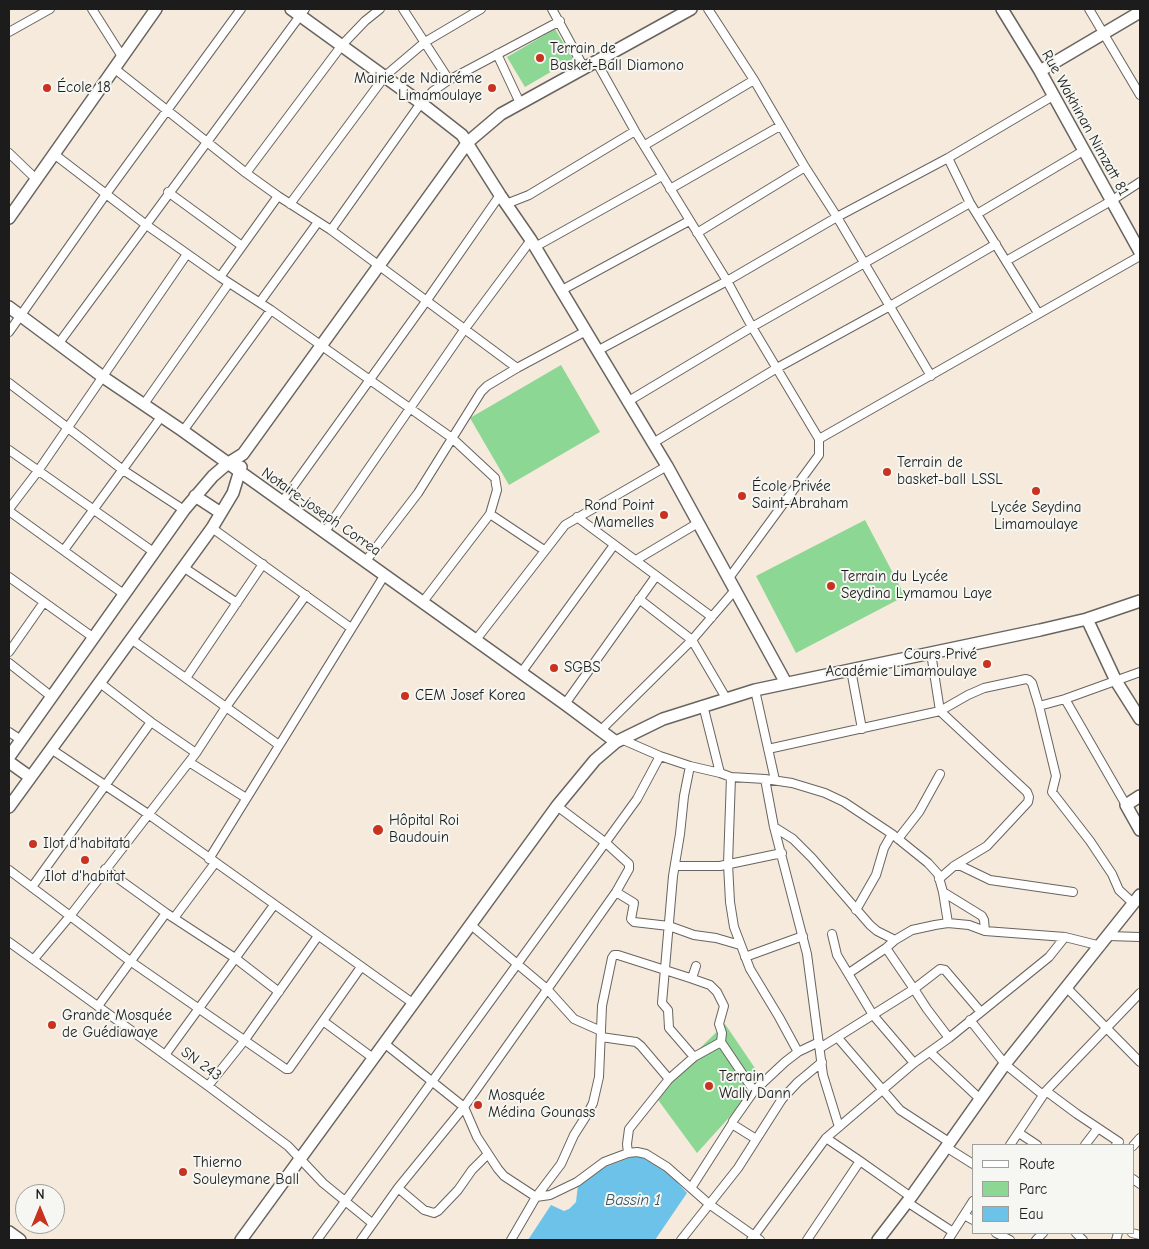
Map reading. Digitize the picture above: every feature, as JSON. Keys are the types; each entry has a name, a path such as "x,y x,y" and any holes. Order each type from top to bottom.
{"street":[{"path":"9,32 50,9"},
{"path":"92,9 123,58"},
{"path":"9,218 156,9"},
{"path":"9,332 106,194 242,9"},
{"path":"246,173 342,45 380,9"},
{"path":"403,9 449,80"},
{"path":"290,204 385,76 425,42 481,9"},
{"path":"552,9 584,68"},
{"path":"9,757 184,510 213,476 243,454 468,142 501,114 691,9"},
{"path":"708,9 837,216 931,376"},
{"name":"Rue Wakhinan Nimzatt 81","path":"1002,9 1040,71 1083,152 1140,252"},
{"path":"1089,9 1138,86 1140,96"},
{"path":"59,343 298,11 458,131 468,142 503,200 562,290 627,402 667,466 786,683"},
{"path":"1040,71 1140,12"},
{"path":"331,230 421,103 433,91 449,80 560,21"},
{"path":"497,54 520,103"},
{"path":"596,61 635,131 727,281 752,327 819,439 819,454 729,578"},
{"path":"115,69 246,173 331,230 517,368"},
{"path":"645,145 754,80"},
{"path":"597,351 727,281 837,216 948,158 1053,96"},
{"path":"670,189 780,126"},
{"path":"282,502 427,300 503,200 529,195 635,131"},
{"path":"977,214 1083,152"},
{"path":"9,153 36,178"},
{"path":"54,154 187,254 322,345 452,438 495,478 497,490 490,514 422,603"},
{"path":"948,158 970,203 1038,313"},
{"path":"697,233 805,167"},
{"path":"324,532 464,330 533,244 662,176"},
{"path":"1006,261 1111,201 1140,182"},
{"path":"168,192 242,246"},
{"path":"220,277 278,196"},
{"path":"627,402 752,327 970,203"},
{"path":"562,290 689,220"},
{"path":"260,302 318,222"},
{"path":"653,443 777,368 890,306 996,244"},
{"path":"125,595 9,510 68,428 187,254"},
{"path":"819,439 1140,256"},
{"path":"144,404 228,283"},
{"name":"Notaire-joseph Correa","path":"9,307 103,377 183,431 601,730 619,740"},
{"path":"183,431 271,310"},
{"path":"365,562 418,493 481,392 487,386 517,368 586,331"},
{"path":"9,383 123,470 184,510"},
{"path":"64,550 161,417"},
{"path":"9,450 155,553"},
{"path":"9,806 212,528 236,488 243,454"},
{"path":"475,641 565,525 577,516 667,466"},
{"path":"195,496 221,514"},
{"path":"490,514 544,550"},
{"path":"577,516 712,617"},
{"path":"636,560 698,523"},
{"path":"212,528 351,628"},
{"path":"521,673 614,544"},
{"path":"186,678 263,564"},
{"path":"183,567 237,603"},
{"path":"174,918 212,861 246,798 384,576"},
{"path":"565,704 656,576"},
{"path":"9,577 94,638"},
{"path":"601,730 692,640 735,590"},
{"path":"34,959 70,916 196,753 226,707 306,595"},
{"path":"639,599 692,640 726,698"},
{"path":"241,1240 557,806 595,760 619,740 663,719 755,690 1087,619 1140,601"},
{"path":"9,652 44,602"},
{"path":"1087,619 1116,681 1140,719"},
{"path":"131,639 278,745"},
{"path":"931,653 940,711 1026,792 1029,797 1028,802 987,846 954,866 939,879"},
{"path":"9,663 52,697"},
{"path":"851,670 862,729"},
{"path":"1039,706 1065,699 1140,672"},
{"path":"768,749 940,711 984,688 1026,679 1032,683 1039,706 1056,779 1052,790 1053,794 1090,840 1112,874 1119,890 1137,900 1005,1064 909,1200 878,1240"},
{"path":"100,683 196,753"},
{"path":"755,690 775,780"},
{"path":"1065,699 1140,830"},
{"path":"703,705 720,773"},
{"path":"32,887 151,722"},
{"path":"9,732 20,740"},
{"path":"619,740 690,766 731,777 775,780 810,788 832,796 858,810 895,836 928,863 938,874 948,923"},
{"path":"51,749 148,814 414,1004"},
{"path":"317,1240 637,799 660,756"},
{"path":"9,762 30,777"},
{"path":"189,762 246,798"},
{"path":"690,766 675,866 662,1003 668,1010 668,1025 694,1057"},
{"path":"856,910 876,874 884,848 919,812 940,774"},
{"path":"731,777 728,864 732,913 740,945 756,981 798,1052"},
{"path":"764,779 774,827 807,954 823,1075 839,1127"},
{"path":"1126,805 1140,796"},
{"path":"360,1240 398,1188 464,1107 616,892 630,866 606,842 557,806"},
{"path":"774,827 792,839 812,858 856,910 877,931 894,940"},
{"path":"675,866 728,864 782,852"},
{"path":"954,866 961,866 990,880 1073,892"},
{"path":"105,869 166,913 235,958 278,992"},
{"path":"9,870 130,961 244,1041 288,1069 361,967"},
{"path":"616,892 634,903 631,919 634,922 669,926 694,935 716,938 740,945"},
{"path":"943,892 982,916 985,931"},
{"path":"165,1055 274,905"},
{"path":"98,1006 166,913"},
{"path":"849,973 886,948 894,940 912,930 948,923 969,925 985,931 1065,937 1101,946"},
{"path":"471,924 547,989 574,1019 601,1034 636,1042 669,1079"},
{"path":"832,934 837,955 872,1015 914,1063"},
{"path":"208,1086 244,1041 318,936"},
{"path":"745,957 803,936"},
{"path":"1108,936 1140,938"},
{"path":"384,1043 464,1107 477,1138 487,1155 504,1176 536,1196 550,1194 577,1182 604,1162 637,1152 646,1154 667,1167 709,1204 755,1239 826,1138 914,1063 949,1038 1049,957 1065,937"},
{"name":"SN 243","path":"9,942 288,1146 317,1177 372,1224"},
{"path":"886,948 949,1038"},
{"path":"511,1240 536,1196 561,1164 574,1135 593,1103 599,1077 603,997 614,955 710,985 717,992 724,1006 719,1024 722,1033 721,1042 754,1091"},
{"path":"690,978 696,966"},
{"path":"691,1188 754,1091 798,1052 838,1038 914,989 940,969 945,970 980,1011"},
{"path":"1066,987 1140,1062"},
{"path":"1011,1144 1045,1093 1140,993"},
{"path":"970,1020 1005,1064 1120,1144"},
{"path":"323,1021 373,1058"},
{"path":"838,1038 883,1091 907,1115 972,1163"},
{"path":"628,1154 629,1129 669,1079 694,1057 721,1042"},
{"path":"930,1052 980,1099"},
{"path":"681,1240 738,1168 782,1099 798,1082 822,1062"},
{"path":"732,1124 756,1139"},
{"path":"1086,1144 1098,1128"},
{"path":"1019,1133 1036,1144"},
{"path":"826,1138 860,1160 909,1200 953,1232"},
{"path":"398,1188 424,1210 434,1214 487,1155"},
{"path":"807,1240 860,1160"},
{"path":"948,1240 972,1203"},
{"path":"964,1215 972,1219"},
{"path":"9,1232 20,1240"},
{"path":"998,1234 1010,1240"}],"green space":[{"name":"Terrain de Basket-Ball Diamono","path":"555,29 573,59 525,87 507,57"},
{"path":"561,365 600,432 509,485 470,418"},
{"name":"Terrain du Lycée Seydina Lymamou Laye","path":"865,520 905,596 796,653 756,576"},
{"name":"Terrain Wally Dann","path":"725,1024 763,1080 697,1153 653,1093"}],"water":[{"name":"Bassin 1","path":"637,1155 666,1170 687,1193 655,1240 528,1240 551,1205 564,1211 569,1209 576,1202 578,1185 600,1169"}],"place":[{"name":"Terrain de Basket-Ball Diamono","path":"540,58"},
{"name":"École 18","path":"47,88"},
{"name":"Mairie de Ndiaréme Limamoulaye","path":"492,88"},
{"name":"Terrain de basket-ball LSSL","path":"887,472"},
{"name":"Lycée Seydina Limamoulaye","path":"1036,491"},
{"name":"École Privée Saint-Abraham","path":"742,496"},
{"name":"Rond Point Mamelles","path":"664,515"},
{"name":"Terrain du Lycée Seydina Lymamou Laye","path":"831,586"},
{"name":"Cours Privé Académie Limamoulaye","path":"987,664"},
{"name":"SGBS","path":"554,668"},
{"name":"CEM Josef Korea","path":"405,696"},
{"name":"Hôpital Roi Baudouin","path":"378,830"},
{"name":"Ilot d'habitata","path":"33,844"},
{"name":"Ilot d'habitat","path":"85,860"},
{"name":"Grande Mosquée de Guédiawaye","path":"52,1025"},
{"name":"Terrain Wally Dann","path":"709,1086"},
{"name":"Mosquée Médina Gounass","path":"478,1105"},
{"name":"Thierno Souleymane Ball","path":"183,1172"}]}
